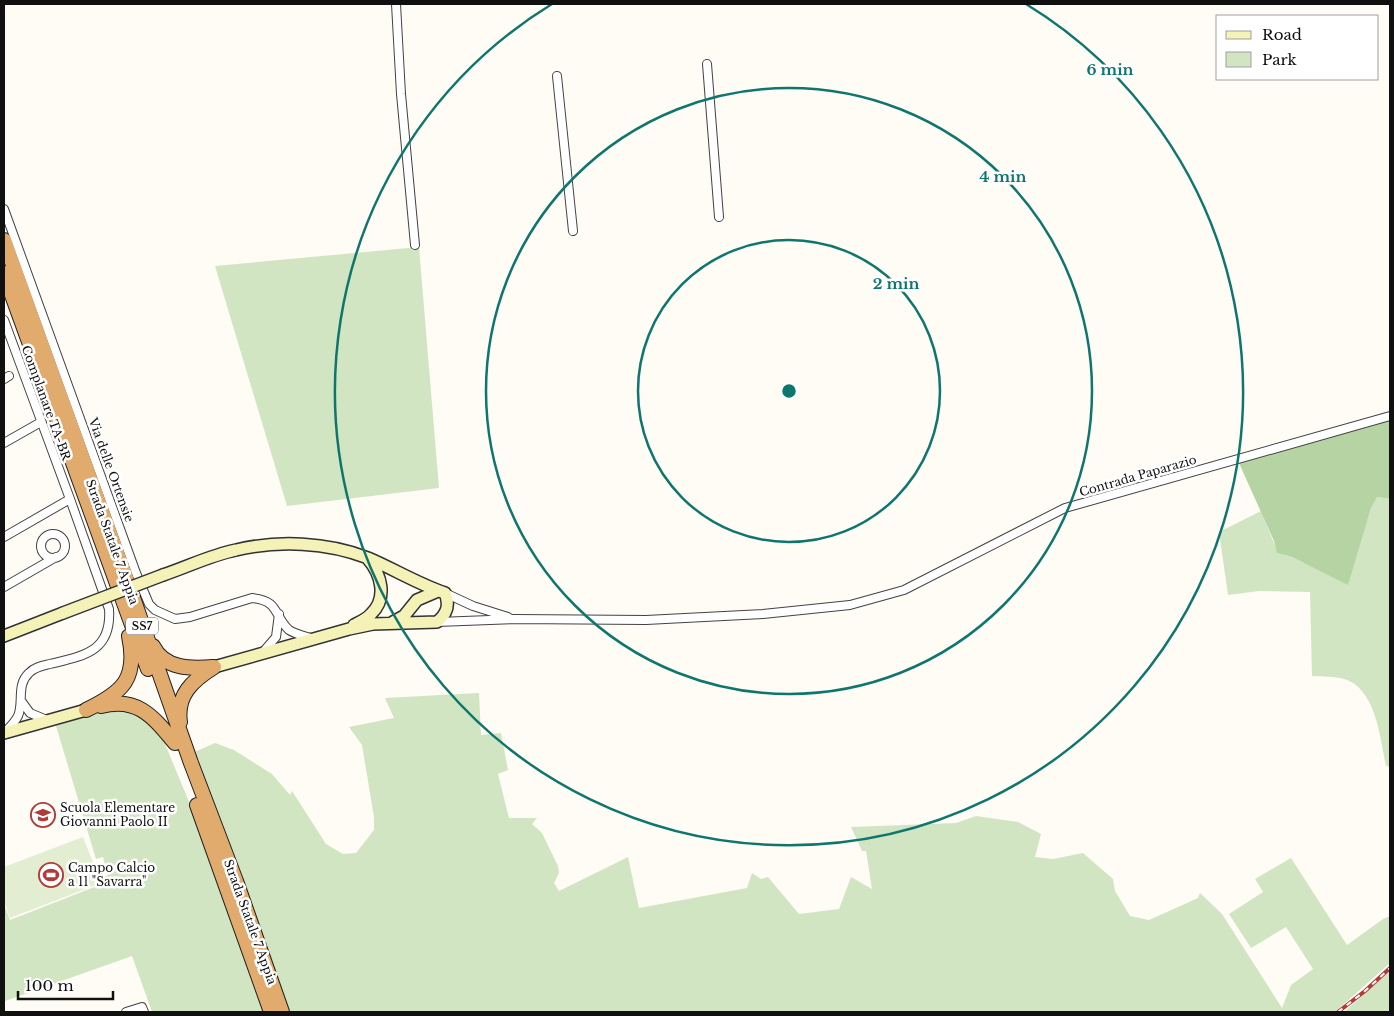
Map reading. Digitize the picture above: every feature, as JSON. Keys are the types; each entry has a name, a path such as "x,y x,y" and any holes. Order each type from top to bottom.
{"highway":[{"name":"Strada Statale 7 Appia","path":"4,240 282,1012"},
{"name":"Strada Statale 7 Appia","path":"4,273 271,1012"},
{"path":"86,710 117,692 125,683 129,672 132,662 132,649 123,602"},
{"path":"139,617 155,651 165,660 178,666 194,668 214,667"},
{"path":"191,763 181,725 181,703 191,684 214,667"},
{"path":"86,710 119,703 142,709 153,717 175,743"}],"street":[{"path":"396,4 401,94 415,245"},
{"path":"707,64 719,218"},
{"path":"557,76 573,231"},
{"name":"Via delle Ortensie","path":"4,209 149,604 154,610 175,619 190,617 252,598 266,601 273,606 282,625"},
{"name":"Complanare TA-BR","path":"4,320 109,609 108,629 103,641 88,654 37,668 29,673 22,685 24,710"},
{"name":"Contrada Paparazio","path":"514,619 646,620 763,614 850,606 904,590 1065,508 1390,416"},
{"path":"4,443 41,422"},
{"path":"4,537 70,499"},
{"path":"4,636 63,612 234,550 273,543 339,550 367,558 473,606 514,619"},
{"path":"4,588 57,557"},
{"path":"349,629 372,614 378,603 381,590 380,577 367,558"},
{"path":"437,622 446,612 447,599 441,592"},
{"path":"391,623 404,616 417,600 441,592"},
{"path":"214,667 313,638 374,624 514,619"},
{"path":"282,625 290,631 313,638"},
{"path":"282,625 286,646"},
{"path":"262,654 270,646 282,625"},
{"path":"24,710 49,721"},
{"path":"24,710 30,718 28,727"},
{"path":"4,733 24,710"},
{"path":"4,733 86,710"},
{"path":"126,1012 142,1007 144,1012"}],"green space":[{"path":"419,247 439,488 287,506 215,266"},
{"path":"1390,420 1390,499 1377,497 1371,508 1348,585 1292,557 1277,553 1274,541 1239,463"},
{"path":"1376,497 1390,499 1390,767 1386,766 1375,715 1363,692 1355,684 1344,679 1312,676 1310,592 1259,591 1228,595 1219,532 1261,511 1278,553 1304,563 1361,540"},
{"path":"479,693 481,735 501,733 508,770 498,774 509,818 537,818 532,824 542,833 558,866 559,873 554,883 559,891 628,857 639,908 747,888 752,873 761,879 768,877 799,914 839,909 851,877 872,889 866,851 862,851 851,827 956,823 976,816 1018,822 1041,834 1035,857 1053,859 1083,853 1113,879 1115,891 1130,916 1149,920 1198,898 1200,893 1222,914 1282,1008 1291,985 1313,969 1286,927 1251,948 1229,914 1263,892 1255,879 1291,858 1347,945 1390,916 1390,963 1335,1012 289,1012 192,753 215,743 234,750 272,774 290,795 292,791 326,844 343,854 356,853 374,830 374,817 362,745 349,727 394,718 385,698"},
{"path":"111,706 139,710 158,727 214,862 268,1012 152,1012 132,956 5,1001 4,904 10,920 102,884 100,878 108,875 103,857 96,859 56,726"},
{"name":"Campo Calcio a 11 \"Savarra\"","path":"83,837 101,883 10,918 4,901 4,867"},
{"path":"1390,971 1390,1012 1344,1012"}],"railway":[{"path":"1338,1012 1390,968"}],"place":[{"name":"Scuola Elementare Giovanni Paolo II","path":"43,815"},
{"name":"Campo Calcio a 11 \"Savarra\"","path":"51,875"}]}
